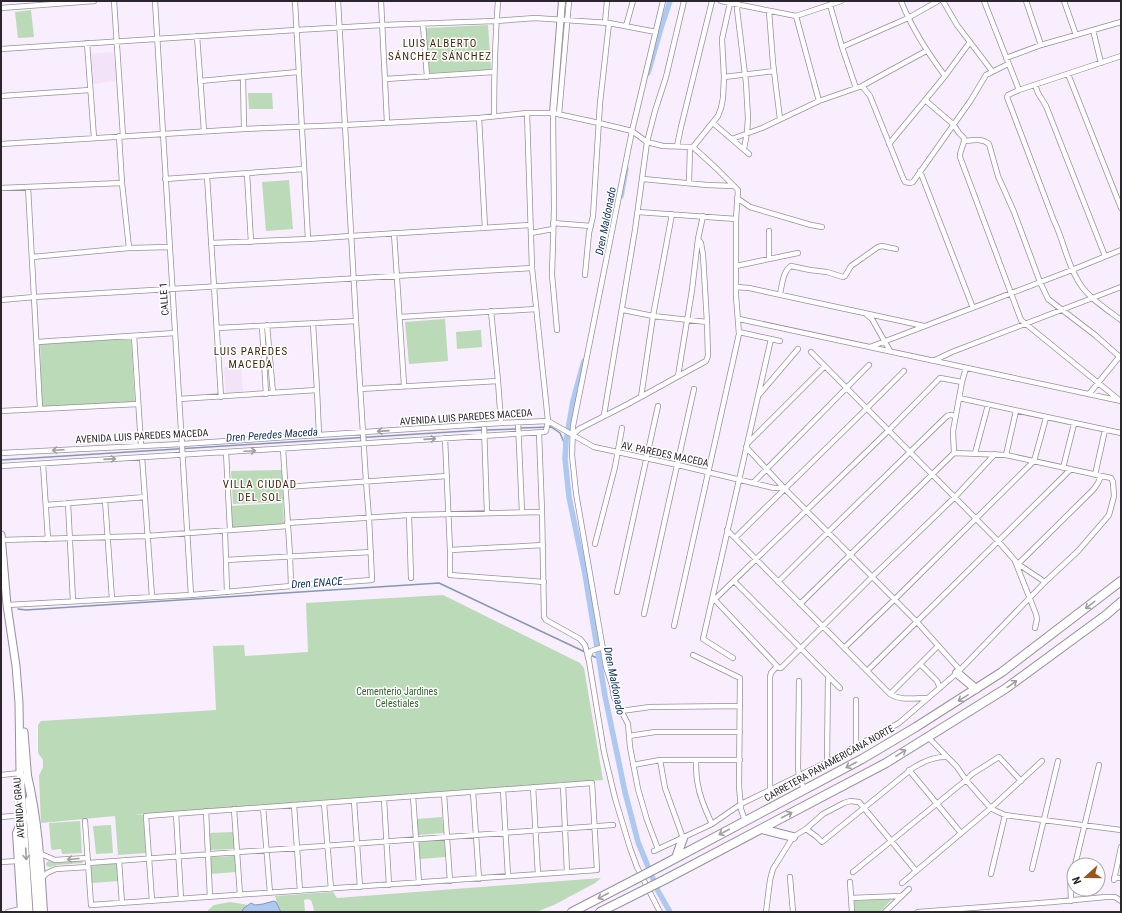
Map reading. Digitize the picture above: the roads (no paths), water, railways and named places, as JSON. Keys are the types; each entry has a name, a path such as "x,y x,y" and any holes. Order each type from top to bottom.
{"highway":[{"name":"CARRETERA PANAMERICANA NORTE","path":"572,912 862,759 1002,672 1121,581"},
{"path":"600,912 762,829 886,763 1005,689 1106,615 1121,602"},
{"path":"958,671 976,689"},
{"path":"24,774 32,798 37,824 43,912"},
{"path":"24,816 17,833 18,861 24,911"},
{"path":"762,829 793,837"},
{"path":"676,858 683,838"}],"main road":[{"name":"AVENIDA GRAU","path":"1,535 7,605 16,666 19,703 24,720 24,911"},
{"name":"AVENIDA GRAU","path":"24,774 37,912"}],"street":[{"path":"17,1 17,7"},
{"path":"1,8 94,1"},
{"path":"114,1 122,183 129,248"},
{"name":"CALLE 1","path":"155,1 191,595"},
{"path":"294,1 308,239"},
{"path":"7,605 191,595 372,580 353,278 338,1"},
{"path":"381,1 388,122"},
{"path":"494,116 495,21 498,1"},
{"path":"557,330 552,275 556,113 562,1"},
{"path":"556,113 570,1"},
{"path":"584,275 593,216 608,1"},
{"path":"626,26 632,1"},
{"path":"663,1 632,131 573,426 572,455 576,493 606,667 612,685 614,698 628,724 633,765 638,789 656,850 712,824 741,804 827,762 899,723 958,671 1045,582 1078,551 1104,522 1109,515 1114,496 1113,482 1111,478 1006,455 954,453 800,604"},
{"path":"604,415 638,212 647,142 666,77 684,1"},
{"path":"678,146 681,127 712,1"},
{"path":"721,1 796,16 841,1"},
{"path":"901,1 908,18 926,51 945,76"},
{"path":"842,47 908,18 938,1"},
{"path":"943,1 957,26 992,71"},
{"path":"984,1 1019,90"},
{"path":"1026,1 1041,45"},
{"path":"1064,1 1076,35"},
{"path":"689,183 691,147 718,116 723,98 724,77 722,39 730,3"},
{"path":"737,3 745,74 748,118 744,150"},
{"path":"830,5 856,88"},
{"path":"769,10 780,119"},
{"path":"796,16 819,101"},
{"path":"1,49 382,25 535,18 568,19 607,23 656,32"},
{"path":"1006,58 1041,45 1121,22"},
{"path":"423,24 427,77"},
{"path":"1093,30 1101,63"},
{"path":"197,36 204,131"},
{"path":"889,144 945,76 970,42"},
{"path":"87,43 94,138"},
{"path":"732,139 747,132 762,128 819,101 862,86 926,51"},
{"path":"1121,56 1019,90 1008,95 1007,97 1076,278 1092,298 1121,320"},
{"path":"862,86 870,96 905,182 910,183 913,182 971,100 986,75 1008,64"},
{"path":"724,77 774,71"},
{"path":"200,81 298,72"},
{"path":"385,79 494,72"},
{"path":"1068,74 1121,208"},
{"path":"243,77 244,129"},
{"path":"1035,85 1046,106 1105,256"},
{"path":"1,96 90,90"},
{"path":"925,100 953,124 964,138 960,157 1021,320 1120,401"},
{"path":"527,113 532,268 548,421 546,431 539,433 544,616 546,620 583,641 585,645 604,752 615,798 637,867 660,912"},
{"path":"1,144 204,131 479,118 527,113 556,113 632,131 647,142 663,146 691,147 716,168 738,190 736,219 736,287 739,332 674,626"},
{"path":"479,118 485,228"},
{"path":"713,123 749,154"},
{"path":"964,141 979,140 989,144 998,176 1014,212 1048,300 1120,357 1089,394"},
{"path":"165,179 304,170"},
{"path":"920,171 973,308"},
{"path":"247,174 251,242"},
{"path":"207,176 221,397"},
{"path":"643,179 734,186"},
{"path":"1,188 122,183"},
{"path":"28,187 40,408"},
{"path":"737,198 750,207 811,225 822,226"},
{"path":"638,212 736,219"},
{"path":"641,397 672,214"},
{"path":"678,376 698,239 703,216"},
{"path":"554,223 591,226"},
{"path":"211,244 530,225"},
{"path":"531,233 553,229"},
{"path":"769,231 769,259"},
{"path":"394,233 404,385"},
{"path":"573,435 579,429 641,397 708,359 703,255 701,243 698,239"},
{"path":"780,294 788,267 791,266 844,276 851,266 878,247 882,246 896,249"},
{"path":"32,257 129,248 169,247"},
{"path":"870,347 1121,250"},
{"path":"736,266 798,253"},
{"path":"1,300 172,290 213,286 532,268"},
{"path":"736,287 780,294 925,326"},
{"path":"933,361 1025,323 1121,287"},
{"path":"400,317 536,309"},
{"path":"622,310 654,316 707,322"},
{"path":"491,311 501,423"},
{"path":"865,313 872,319 890,351"},
{"path":"738,319 1120,401"},
{"path":"217,328 356,321"},
{"path":"313,324 319,435"},
{"path":"268,325 272,393"},
{"path":"262,326 266,394"},
{"path":"37,342 175,332"},
{"path":"739,332 780,341"},
{"path":"134,336 141,445"},
{"path":"733,658 703,639 713,602 727,530 771,339"},
{"path":"757,397 798,349"},
{"path":"811,352 998,541 1018,564 1045,582"},
{"path":"753,483 870,365"},
{"path":"747,445 824,366"},
{"path":"954,453 953,431 966,368"},
{"path":"735,538 904,371"},
{"path":"713,602 888,431 940,378 962,382"},
{"path":"360,389 404,385 498,381"},
{"path":"644,614 694,389"},
{"path":"179,400 317,390"},
{"path":"959,398 1121,433"},
{"path":"1,411 138,404"},
{"path":"975,453 988,405"},
{"path":"617,592 658,406"},
{"path":"1006,455 1016,411"},
{"path":"778,582 947,416 956,416"},
{"path":"844,648 1034,461 1046,418"},
{"name":"AV. PAREDES MACEDA","path":"548,421 594,447 774,488 784,488"},
{"name":"AVENIDA LUIS PAREDES MACEDA","path":"1,453 182,444 548,421"},
{"path":"518,422 522,512"},
{"path":"1063,468 1074,424"},
{"path":"484,425 487,512"},
{"path":"595,544 615,468 622,428"},
{"path":"1095,475 1105,430"},
{"name":"AVENIDA LUIS PAREDES MACEDA","path":"1,466 539,433"},
{"path":"445,438 450,575 544,582"},
{"path":"747,445 766,469 784,488 917,622 958,671"},
{"path":"283,449 291,586"},
{"path":"226,452 228,531 226,560 227,592"},
{"path":"713,602 779,668 783,667 872,576 955,497 995,454"},
{"path":"142,457 152,597"},
{"path":"43,464 48,539"},
{"path":"867,671 1071,469"},
{"path":"285,487 447,476"},
{"path":"1018,564 1093,490 1101,476"},
{"path":"46,505 145,497"},
{"path":"105,500 112,599"},
{"path":"68,503 73,601"},
{"path":"1,540 188,534 409,515 487,512 542,512"},
{"path":"409,515 411,578"},
{"path":"727,530 890,694 897,698 928,698"},
{"path":"450,550 543,545"},
{"path":"226,560 371,552"},
{"path":"1013,558 1036,614 1037,619 1035,628"},
{"path":"734,581 840,688"},
{"path":"890,694 938,646"},
{"path":"588,658 591,651 603,647"},
{"path":"693,655 740,678 739,786 741,809 745,821"},
{"path":"920,664 937,681 940,688"},
{"path":"770,790 770,677 771,673 777,666"},
{"path":"827,762 828,676"},
{"path":"799,681 797,762 799,776 804,789"},
{"path":"856,700 856,746"},
{"path":"621,711 650,706 740,706"},
{"path":"629,736 655,732 740,732"},
{"path":"928,737 957,767 985,802 991,808 1005,815 1121,830"},
{"path":"806,829 822,842 909,770 929,759 947,757"},
{"path":"853,872 972,774 999,757 1021,781"},
{"path":"633,765 660,760 740,760"},
{"path":"660,760 666,788 683,838"},
{"path":"696,760 699,792 712,824"},
{"path":"902,883 991,808 1042,761"},
{"path":"1032,869 1058,761"},
{"path":"1077,857 1099,765"},
{"path":"909,770 961,833"},
{"path":"1,775 24,774"},
{"path":"85,820 91,905 300,892 597,870 592,783 146,816 152,901"},
{"path":"563,785 567,872"},
{"path":"533,787 538,874"},
{"path":"503,790 508,876"},
{"path":"473,792 479,878"},
{"path":"444,794 450,881"},
{"path":"413,796 419,883"},
{"path":"384,798 389,885"},
{"path":"354,801 360,887"},
{"path":"766,912 773,869 793,837 806,829 823,814 847,802 859,802 864,807 916,871"},
{"path":"324,803 331,889"},
{"path":"294,805 300,892"},
{"path":"264,807 270,893"},
{"path":"234,809 240,895"},
{"path":"206,811 210,897"},
{"path":"176,814 181,899"},
{"path":"992,874 1005,815"},
{"path":"1,817 24,816"},
{"path":"41,879 46,873 56,869 119,861 613,825"},
{"path":"1121,847 1114,879 1121,878"},
{"path":"39,853 55,860 87,858"},
{"path":"1,862 18,861"},
{"path":"119,861 122,903"},
{"path":"790,877 793,912"},
{"path":"850,882 852,912"},
{"path":"885,912 908,889"},
{"path":"851,898 901,896"},
{"path":"918,912 975,910 1106,897 1115,897 1121,901"},
{"path":"8,912 24,911"}],"water":[{"path":"274,901 281,912 242,912 243,909 251,903 255,905"}],"waterway":[{"name":"Dren Maldonado","path":"648,73 670,1"},
{"name":"Dren Maldonado","path":"621,196 626,169"},
{"name":"Dren Maldonado","path":"584,361 573,401 566,441 565,459 569,497 585,574 605,696 625,792 638,842 658,891 670,912"},
{"name":"Dren Maldonado","path":"520,428 551,427 560,433 566,447"},
{"name":"Dren Peredes Maceda","path":"486,430 516,429"},
{"name":"Dren Peredes Maceda","path":"1,460 482,430"},
{"name":"Dren ENACE","path":"18,609 26,610 439,583 585,652"},
{"name":"Dren ENACE","path":"590,655 600,659"}],"district":[{"name":"LUIS ALBERTO SÁNCHEZ SÁNCHEZ","path":"440,49"},
{"name":"LUIS PAREDES MACEDA","path":"251,357"},
{"name":"VILLA CIUDAD DEL SOL","path":"260,490"}],"park label":[{"name":"Cementerio Jardines Celestiales","path":"397,696"}]}
